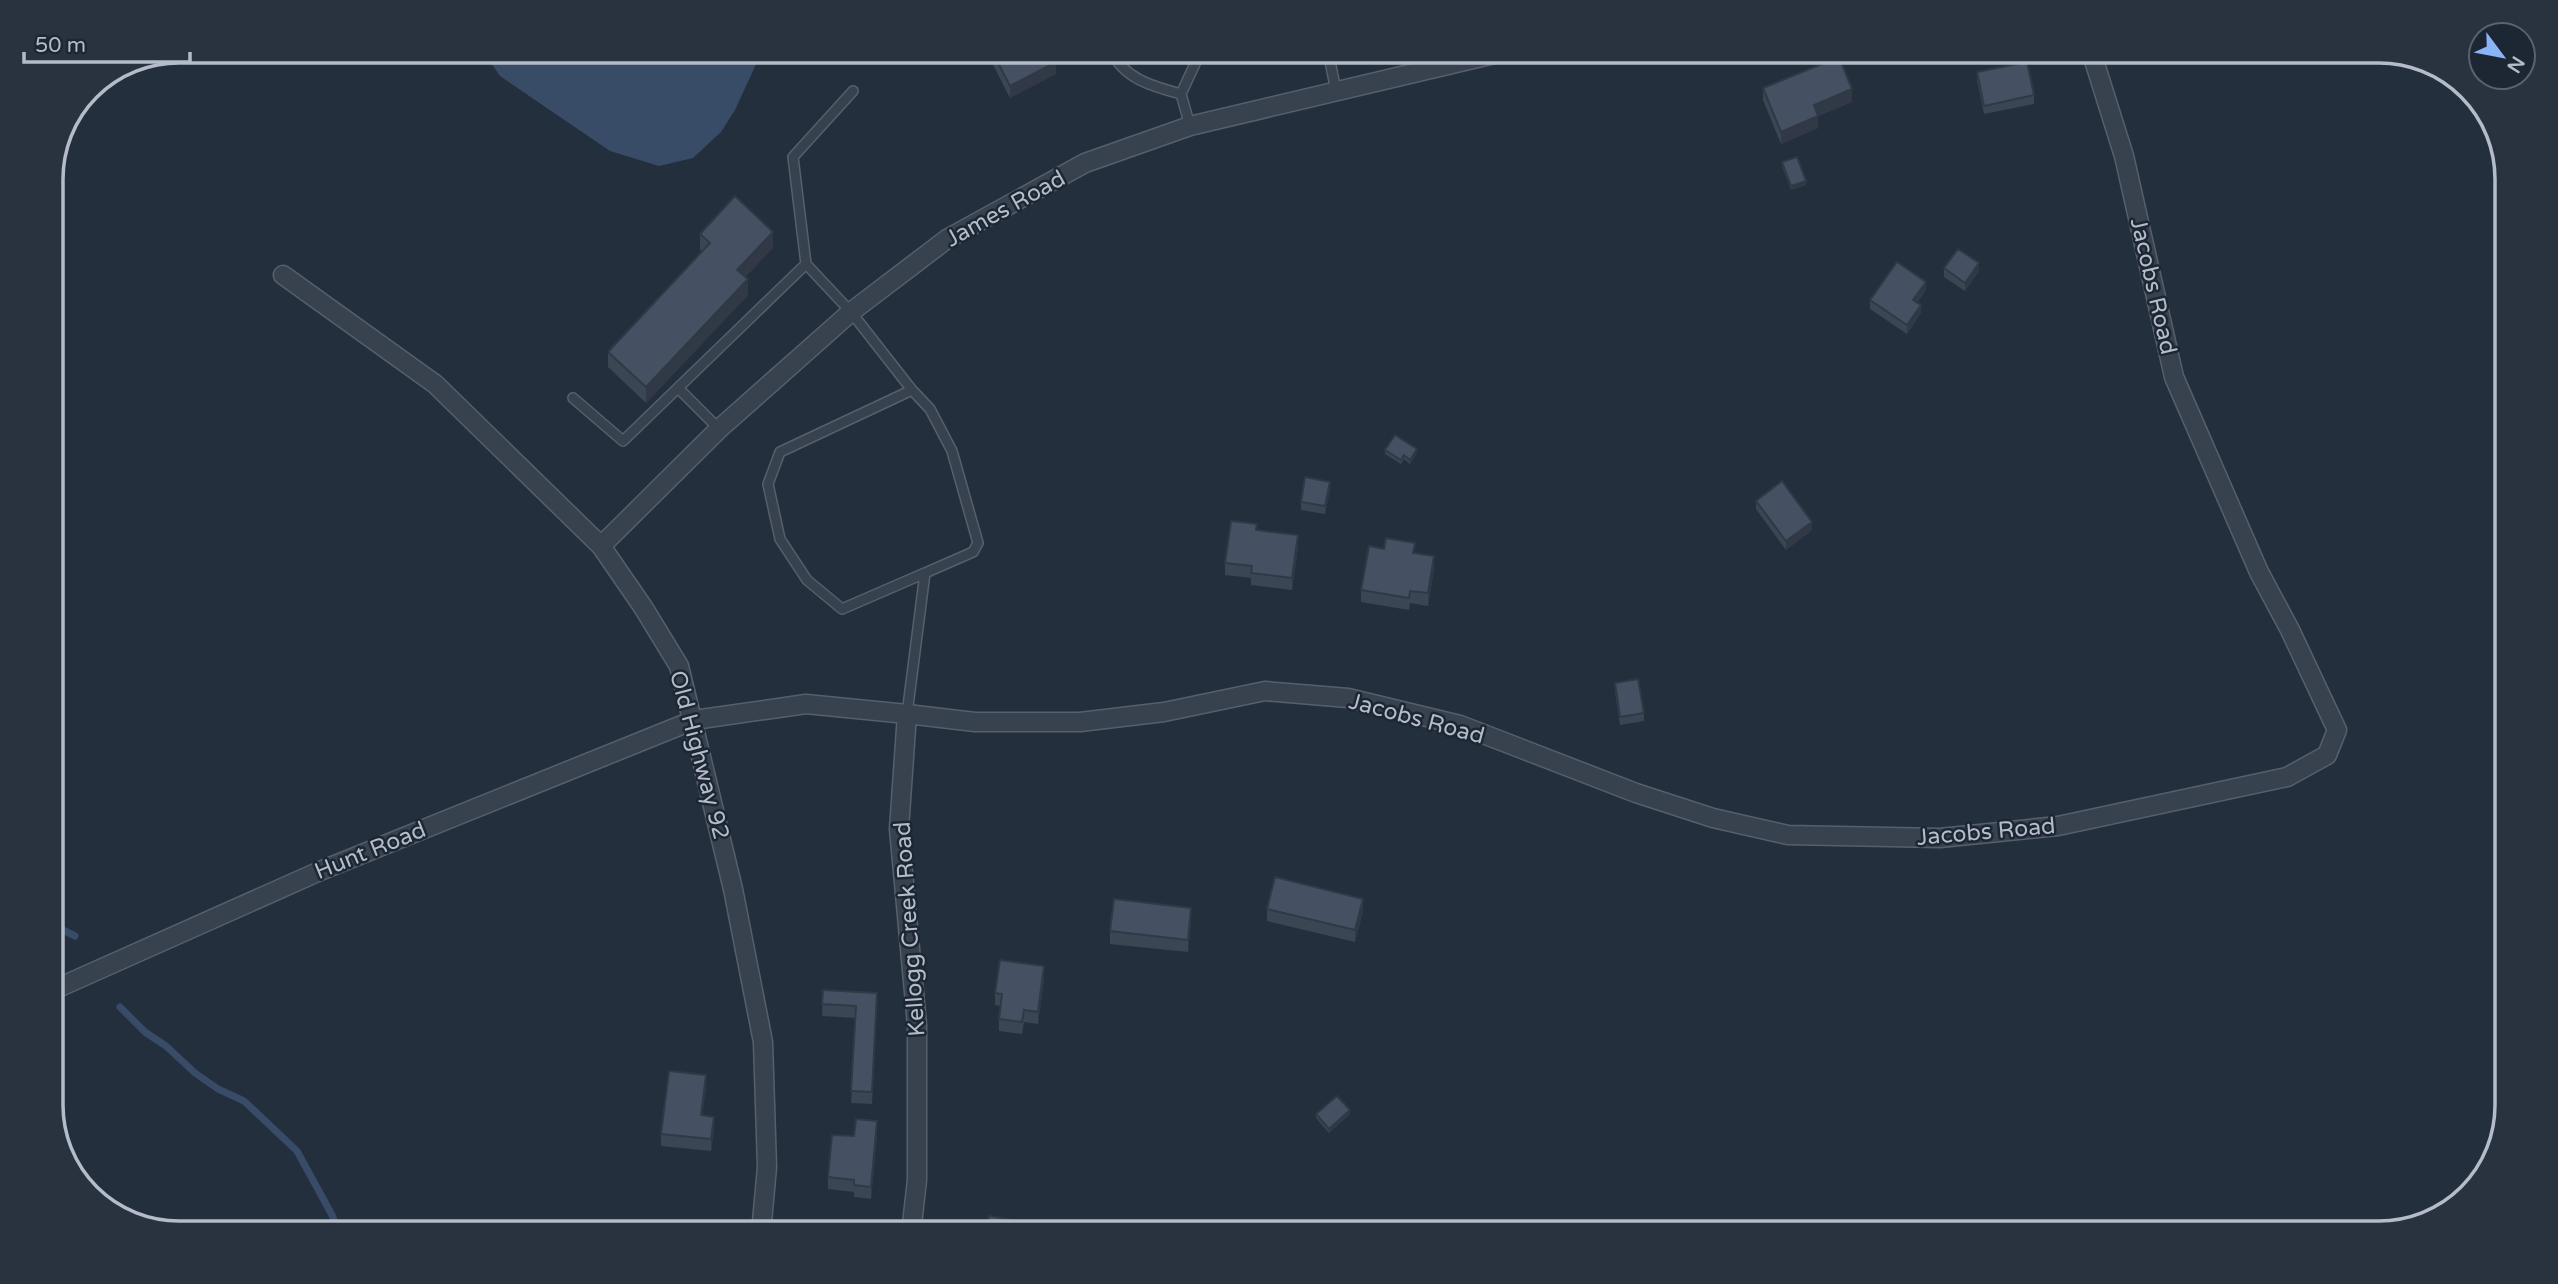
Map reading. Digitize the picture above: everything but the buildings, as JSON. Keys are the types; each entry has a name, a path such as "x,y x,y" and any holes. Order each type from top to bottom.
{"street":[{"name":"James Road","path":"601,546 719,429 851,312 947,239 1085,163 1190,126 1456,63"},
{"name":"Jacobs Road","path":"907,714 975,722 1080,722 1164,712 1265,691 1348,698 1460,725 1661,801 1713,818 1788,835 1940,838 2058,826 2287,777 2327,755 2337,730 2290,629 2259,572 2174,377 2124,156 2095,63"},
{"name":"Old Highway 92","path":"283,275 435,384 601,546 643,607 678,666 694,720 733,888 763,1042 766,1167 762,1221"},
{"path":"694,720 806,704 907,714"},
{"name":"Kellogg Creek Road","path":"907,714 899,830 917,1025 917,1180 912,1221"},
{"name":"Hunt Road","path":"63,985 320,871 694,720"}],"lane":[{"path":"1119,63 1141,82 1181,94"},
{"path":"1190,126 1181,94 1195,63"},
{"path":"1330,63 1336,91"},
{"path":"853,91 793,157 806,264 851,312 930,409 952,451 978,543 973,552 842,609 807,580 780,539 768,484 780,452 912,390"},
{"path":"573,398 623,441 806,264"},
{"path":"679,389 719,429"},
{"path":"907,714 925,573"}],"water":[{"path":"491,63 757,63 735,110 721,132 693,158 659,166 610,151 500,76"}],"waterway":[{"path":"63,930 75,936"},
{"path":"120,1007 145,1032 166,1046 195,1073 218,1089 244,1101 297,1151 334,1221"}]}
